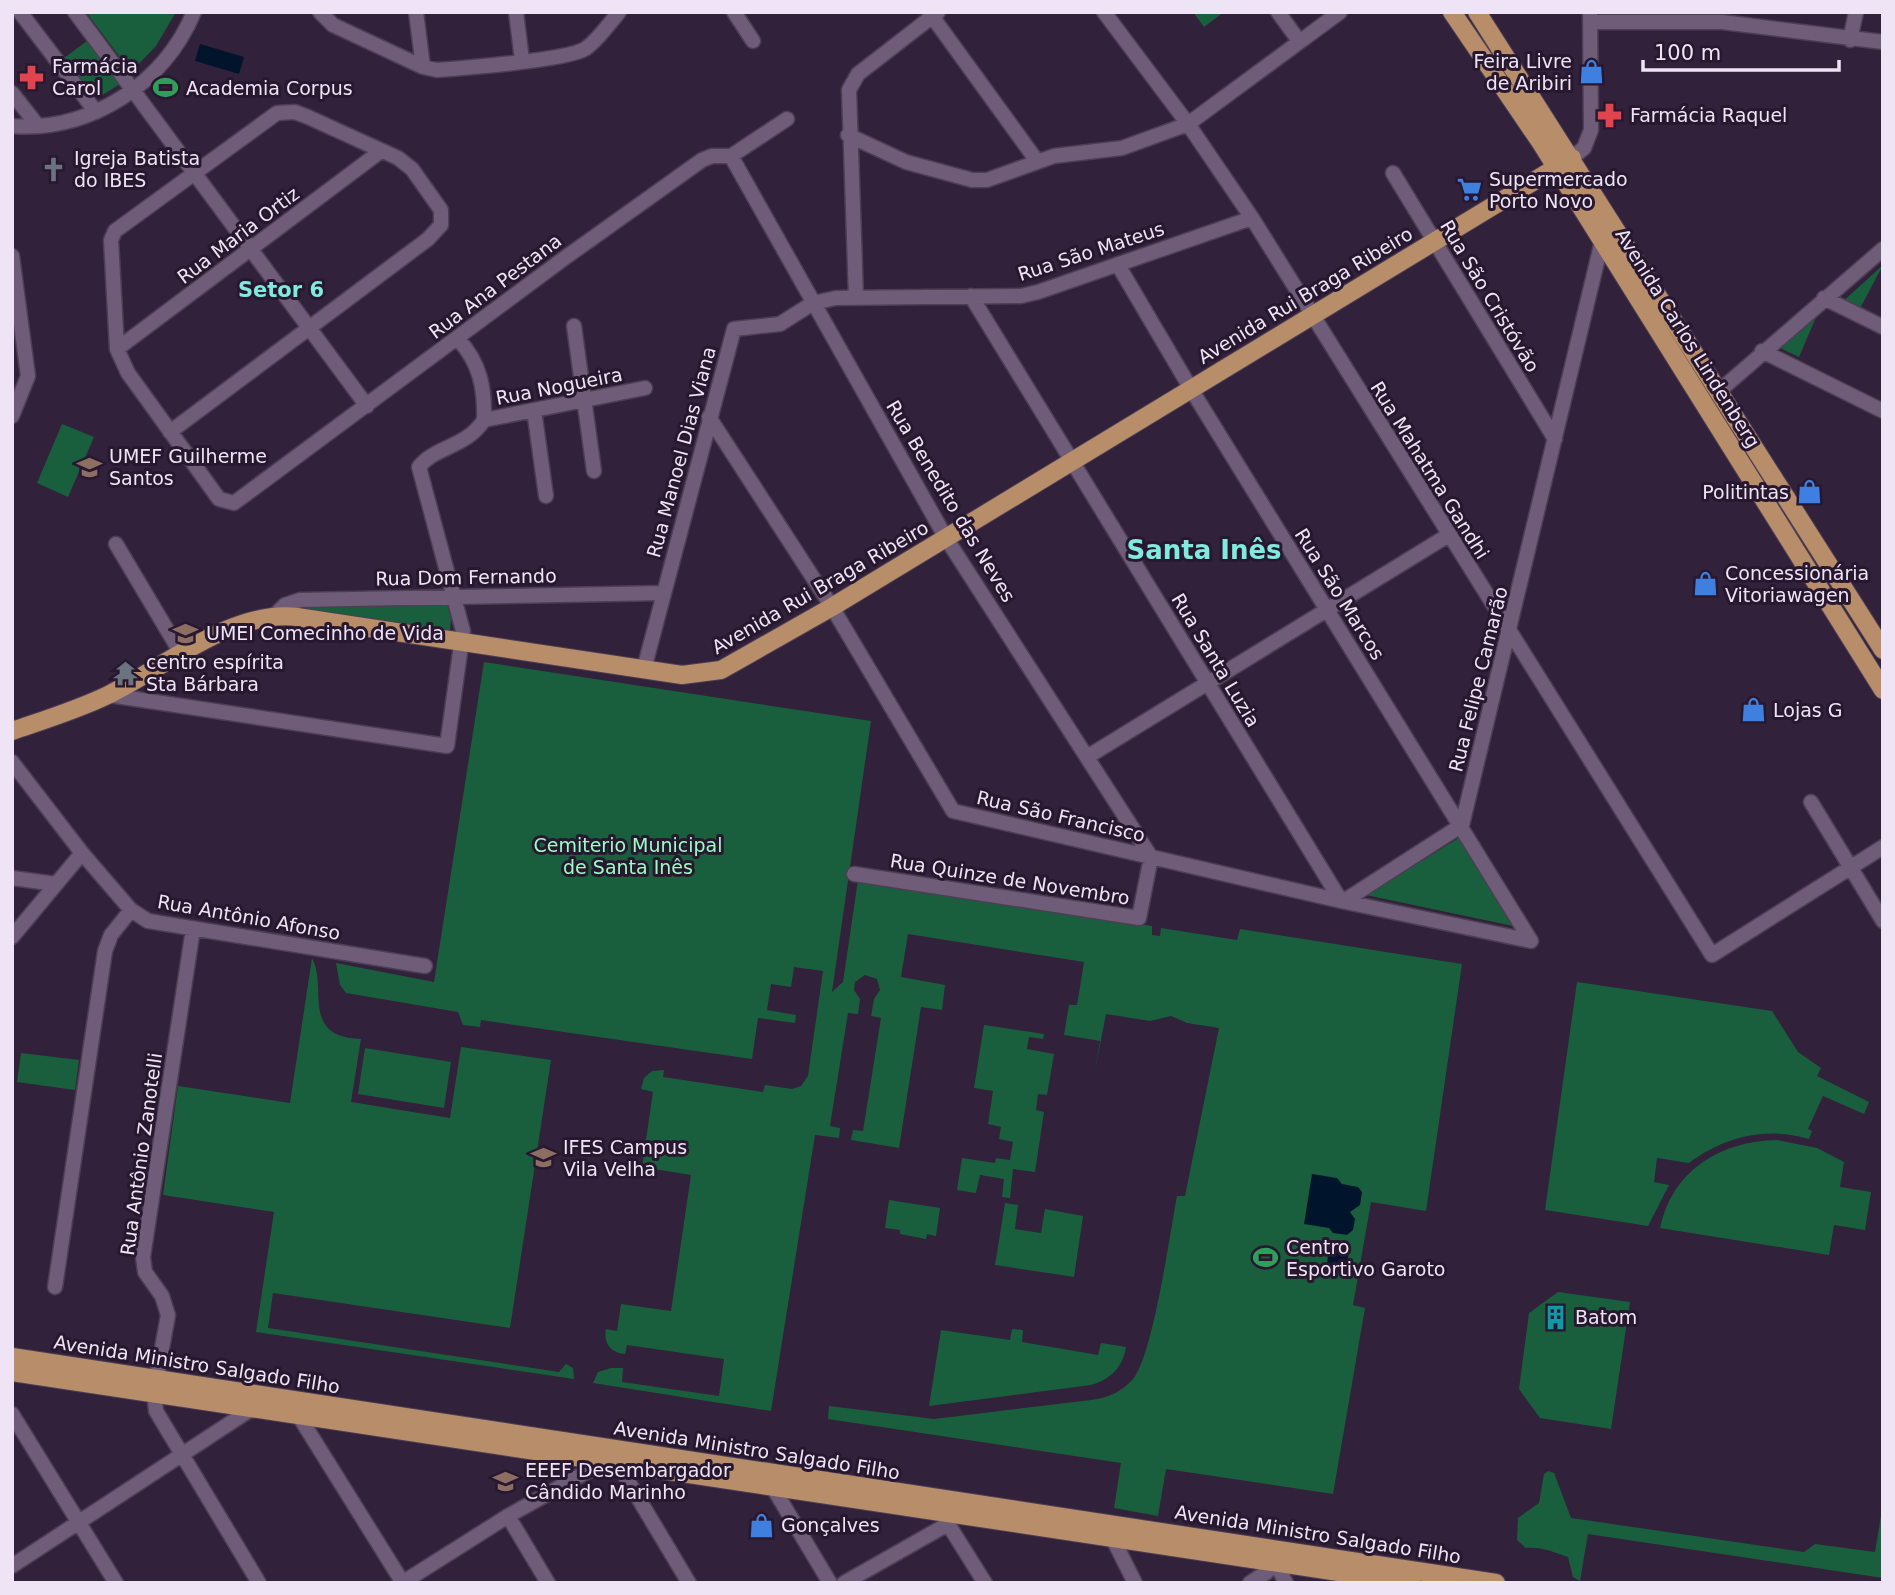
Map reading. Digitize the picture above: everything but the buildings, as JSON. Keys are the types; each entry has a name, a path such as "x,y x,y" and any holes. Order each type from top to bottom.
{"main road":[{"name":"Avenida Carlos Lindenberg","path":"1452,12 1564,162 1718,392 1883,650"},
{"name":"Avenida Carlos Lindenberg","path":"1477,12 1564,162 1602,241 1883,690"},
{"name":"Avenida Rui Braga Ribeiro","path":"12,731 109,695 236,624 274,616 682,675 721,670 832,607 1564,162"},
{"path":"1705,406 1718,392"},
{"name":"Avenida Ministro Salgado Filho","path":"12,1357 155,1386"},
{"name":"Avenida Ministro Salgado Filho","path":"12,1372 155,1386 579,1444 620,1457 776,1481 948,1512 1108,1530 1276,1556 1496,1583"},
{"name":"Avenida Ministro Salgado Filho","path":"298,1407 594,1459 620,1457"},
{"name":"Avenida Ministro Salgado Filho","path":"1276,1556 1411,1583"}],"street":[{"path":"20,12 96,112"},
{"path":"75,12 254,249 367,406"},
{"path":"12,126 38,126 72,120 96,112 133,91 164,62 194,12"},
{"path":"320,12 333,25 423,67 450,69 578,52 587,47 619,12"},
{"path":"416,12 423,67"},
{"path":"516,12 522,61"},
{"path":"734,12 753,41"},
{"name":"Rua Mahatma Gandhi","path":"1104,12 1188,124 1252,218 1447,536 1712,955 1850,867"},
{"path":"1278,12 1299,41"},
{"path":"848,135 906,162 972,180 997,179 1037,161 1066,153 1122,148 1188,124 1339,12"},
{"path":"1850,40 1856,12"},
{"path":"856,297 848,135 849,90 858,74 933,14 1037,161"},
{"path":"1564,162 1584,148 1591,130 1590,17 1722,22 1883,42"},
{"path":"12,93 38,126"},
{"path":"295,112 381,151 398,158 412,169 441,210 443,220 438,229 312,328 170,432 128,373 117,349 111,240 115,231 277,113 295,112"},
{"name":"Rua Ana Pestana","path":"170,432 219,499 234,503 702,159 731,156 787,119"},
{"name":"Rua Maria Ortiz","path":"117,349 254,249 381,151"},
{"name":"Rua Benedito das Neves","path":"731,156 946,538 1151,857"},
{"name":"Rua São Cristóvão","path":"1393,173 1555,439"},
{"name":"Rua São Mateus","path":"813,303 856,297 971,296 1038,292 1252,218"},
{"name":"Rua Felipe Camarão","path":"1462,825 1602,241"},
{"path":"1718,392 1762,351 1883,249"},
{"path":"12,256 27,361 27,383 12,416"},
{"name":"Rua São Marcos","path":"1118,265 1191,389 1531,941"},
{"name":"Rua Santa Luzia","path":"971,296 1342,901"},
{"path":"1824,298 1883,327"},
{"name":"Rua Manoel Dias Viana","path":"644,669 734,329 780,324 813,303"},
{"path":"575,326 594,471"},
{"path":"457,339 470,353 482,380 484,420"},
{"path":"1762,351 1883,411"},
{"path":"12,355 27,361"},
{"name":"Rua Nogueira","path":"454,597 419,472 424,460 468,439 484,420 645,388"},
{"path":"534,410 545,496"},
{"name":"Rua São Francisco","path":"709,416 832,607 953,811 1342,901 1531,941"},
{"path":"1087,757 1447,536"},
{"path":"116,544 182,655"},
{"name":"Rua Dom Fernando","path":"274,616 285,605 300,600 663,593"},
{"path":"109,695 447,746 463,644 463,626 454,597"},
{"name":"Rua Antônio Afonso","path":"12,762 82,853 131,910 158,924 425,966"},
{"path":"1811,802 1883,921"},
{"path":"1342,901 1462,825"},
{"path":"1850,867 1883,847"},
{"path":"12,937 82,853"},
{"name":"Rua Quinze de Novembro","path":"854,874 1139,918 1151,857"},
{"path":"12,878 56,884"},
{"path":"55,1287 106,951 111,935 131,910"},
{"name":"Rua Antônio Zanotelli","path":"155,1386 168,1315 162,1297 145,1272 143,1257 193,929"},
{"path":"155,1386 156,1411 259,1583"},
{"path":"12,1566 81,1522 256,1401"},
{"path":"298,1407 402,1583 508,1516 590,1470 594,1459 591,1450 579,1444"},
{"path":"12,1414 81,1522 116,1583"},
{"path":"620,1457 625,1476 689,1583"},
{"path":"776,1481 830,1583"},
{"path":"844,1583 948,1512 985,1583"},
{"path":"508,1516 548,1583"},
{"path":"1108,1530 1135,1583"},
{"path":"1250,1583 1267,1572 1276,1556"},
{"path":"1276,1556 1286,1583"}],"green space":[{"path":"86,12 176,12 156,46 131,72"},
{"path":"1193,12 1224,12 1204,27"},
{"path":"87,41 120,84 101,96 91,94 64,58"},
{"path":"1883,265 1857,314 1840,304"},
{"path":"1823,301 1799,357 1776,346"},
{"path":"62,424 94,437 68,497 37,483"},
{"path":"446,600 451,618 450,632 304,611 305,603"},
{"name":"Cemiterio Municipal de Santa Inês","path":"484,662 871,721 832,992 843,982 858,880 1152,926 1152,935 1160,936 1161,928 1237,940 1240,929 1462,964 1426,1211 1371,1202 1353,1305 1365,1308 1333,1494 1166,1469 1158,1516 1114,1508 1121,1463 828,1419 829,1406 934,1419 1097,1399 1114,1394 1129,1384 1140,1366 1154,1320 1177,1196 1185,1196 1219,1028 1187,1023 1171,1016 1150,1021 1106,1014 1095,1071 1100,1041 1064,1035 1069,1005 1077,1005 1084,962 908,934 901,977 945,985 942,1010 921,1007 899,1148 851,1140 853,1130 863,1131 881,1018 871,1016 874,999 880,990 877,979 865,975 855,982 854,990 860,999 858,1014 848,1013 830,1126 840,1128 839,1138 815,1135 771,1411 593,1383 598,1372 623,1368 622,1382 719,1396 724,1359 627,1345 625,1354 616,1352 606,1339 606,1329 617,1331 621,1304 671,1311 691,1175 642,1167 653,1092 641,1089 644,1078 652,1071 664,1070 663,1077 763,1092 765,1085 792,1089 801,1086 808,1076 823,971 794,967 791,987 771,984 767,1010 796,1015 795,1023 758,1018 752,1059 481,1020 480,1027 463,1025 458,1012 346,993 340,985 336,963 434,982"},
{"path":"1459,838 1513,926 1366,895"},
{"path":"312,958 323,1020 330,1030 342,1036 361,1039 351,1102 450,1118 461,1047 551,1060 510,1328 273,1293 268,1328 559,1372 566,1364 573,1368 574,1379 256,1332 274,1212 163,1195 178,1086 290,1103"},
{"path":"1577,982 1772,1011 1798,1052 1821,1068 1817,1076 1869,1102 1864,1114 1823,1096 1808,1129 1812,1131 1809,1139 1793,1135 1761,1134 1716,1146 1689,1163 1657,1158 1654,1182 1669,1185 1648,1226 1545,1210"},
{"path":"984,1025 1044,1034 1043,1039 1029,1037 1027,1049 1054,1054 1047,1095 1038,1094 1036,1110 1044,1112 1035,1172 1013,1169 1010,1198 1002,1197 1004,1179 980,1175 976,1193 957,1190 962,1158 995,1163 996,1158 1010,1160 1013,1142 999,1139 1001,1127 988,1124 993,1091 974,1088"},
{"path":"365,1048 451,1062 444,1108 358,1094"},
{"path":"21,1053 79,1060 75,1090 17,1082"},
{"path":"1777,1140 1817,1148 1844,1162 1840,1187 1871,1192 1865,1230 1834,1225 1829,1255 1660,1228 1675,1190 1687,1175 1702,1163 1736,1146"},
{"path":"889,1200 940,1208 936,1236 927,1234 926,1239 885,1228"},
{"path":"1005,1203 1018,1205 1015,1229 1041,1233 1045,1209 1083,1216 1074,1277 995,1265"},
{"path":"1558,1292 1630,1302 1611,1429 1540,1418 1519,1389 1529,1313"},
{"path":"1012,1329 1023,1330 1022,1342 1098,1355 1101,1343 1126,1347 1122,1361 1114,1372 1091,1385 929,1406 941,1330 1010,1340"},
{"path":"1548,1471 1554,1473 1571,1518 1804,1552 1815,1544 1875,1552 1883,1503 1883,1578 1588,1534 1580,1581 1573,1577 1568,1557 1543,1549 1526,1548 1517,1540 1518,1518 1539,1503 1544,1474"}],"water":[{"path":"200,44 244,57 239,74 195,61"},
{"path":"1312,1174 1337,1178 1342,1184 1358,1187 1362,1192 1360,1205 1350,1212 1355,1219 1353,1230 1347,1235 1333,1233 1329,1228 1304,1224"},
{"path":"1333,1245 1349,1251 1346,1271 1327,1264 1329,1247"}],"place":[{"name":"Feira Livre de Aribiri","path":"1592,72"},
{"name":"Farmácia Carol","path":"32,77"},
{"name":"Academia Corpus","path":"166,88"},
{"name":"Farmácia Raquel","path":"1610,115"},
{"name":"Igreja Batista do IBES","path":"54,169"},
{"name":"Supermercado Porto Novo","path":"1469,190"},
{"name":"UMEF Guilherme Santos","path":"89,467"},
{"name":"Politintas","path":"1809,492"},
{"name":"Concessionária Vitoriawagen","path":"1705,584"},
{"name":"UMEI Comecinho de Vida","path":"186,633"},
{"name":"centro espírita Sta Bárbara","path":"126,673"},
{"name":"Lojas G","path":"1753,710"},
{"name":"IFES Campus Vila Velha","path":"543,1158"},
{"name":"Centro Esportivo Garoto","path":"1266,1258"},
{"name":"Batom","path":"1555,1317"},
{"name":"EEEF Desembargador Cândido Marinho","path":"505,1481"},
{"name":"Gonçalves","path":"761,1525"}],"district":[{"name":"Setor 6","path":"281,290"},
{"name":"Santa Inês","path":"1204,550"}]}
